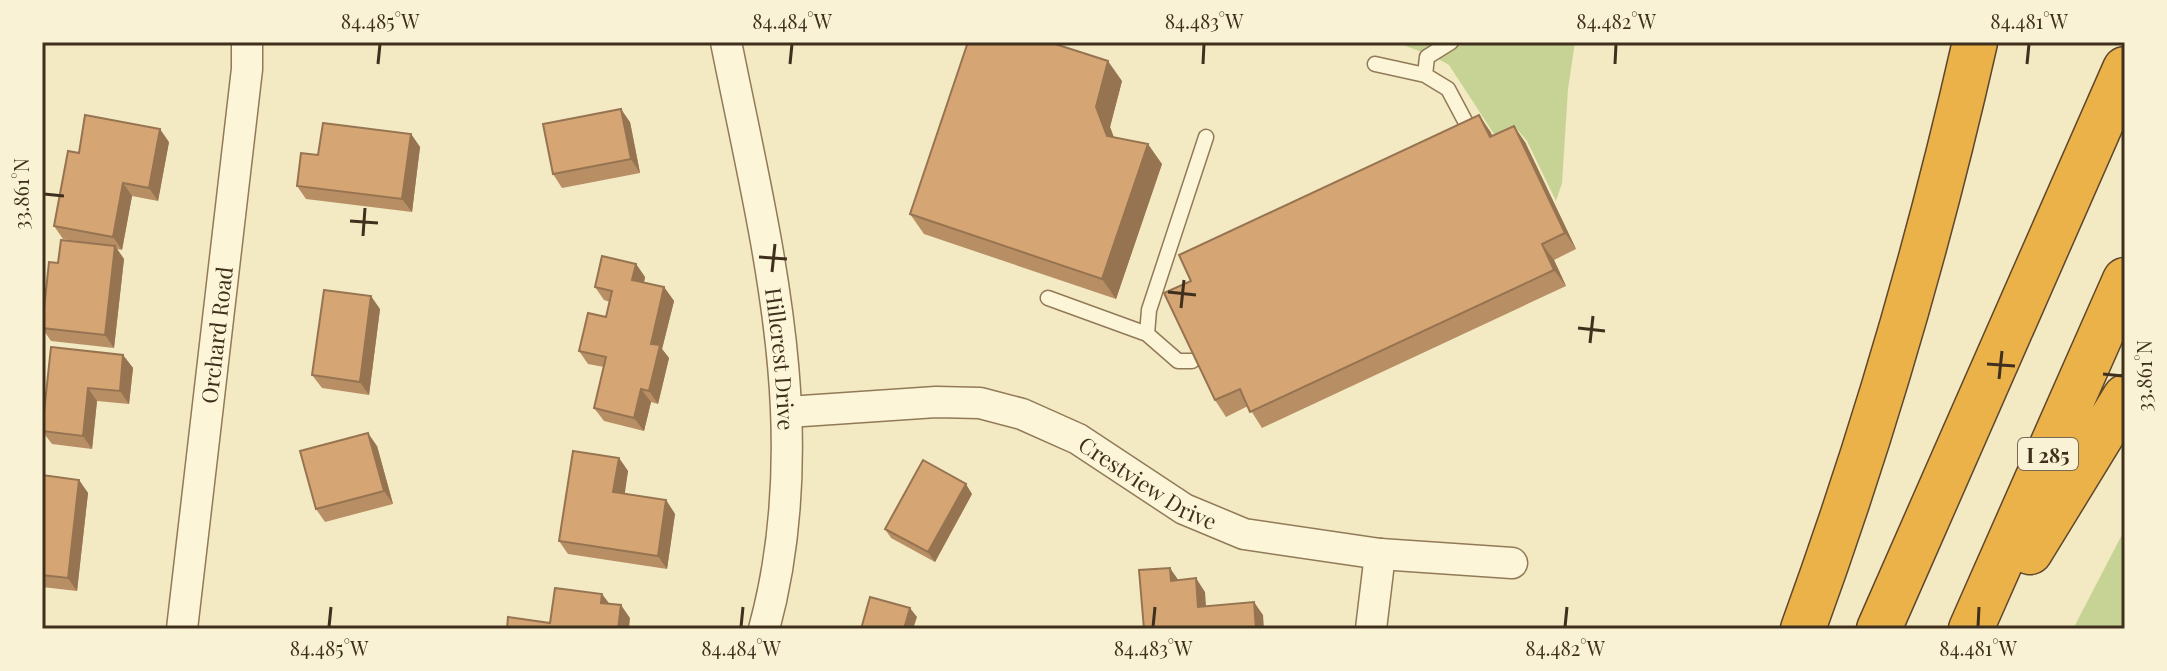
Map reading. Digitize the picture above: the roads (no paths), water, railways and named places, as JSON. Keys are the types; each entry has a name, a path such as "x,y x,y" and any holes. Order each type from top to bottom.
{"highway":[{"path":"1803,629 1846,511 1912,297 1975,42"},
{"path":"1879,629 2125,69"},
{"name":"I 285","path":"1971,629 2125,280"},
{"path":"1983,629 2125,397"}],"street":[{"name":"Orchard Road","path":"182,629 235,175 247,42"},
{"name":"Hillcrest Drive","path":"726,42 778,306 788,412 788,472 782,530 764,629"},
{"name":"Crestview Drive","path":"788,412 936,402 980,403 1022,414 1078,439 1184,509 1244,534 1380,554 1512,563"},
{"path":"1371,629 1380,554"}],"lane":[{"path":"1425,75 1427,57 1451,42"},
{"path":"1375,64 1425,75 1448,89 1474,138"},
{"path":"1147,334 1149,310 1206,137"},
{"path":"1048,298 1147,334 1178,361 1192,361"}]}
